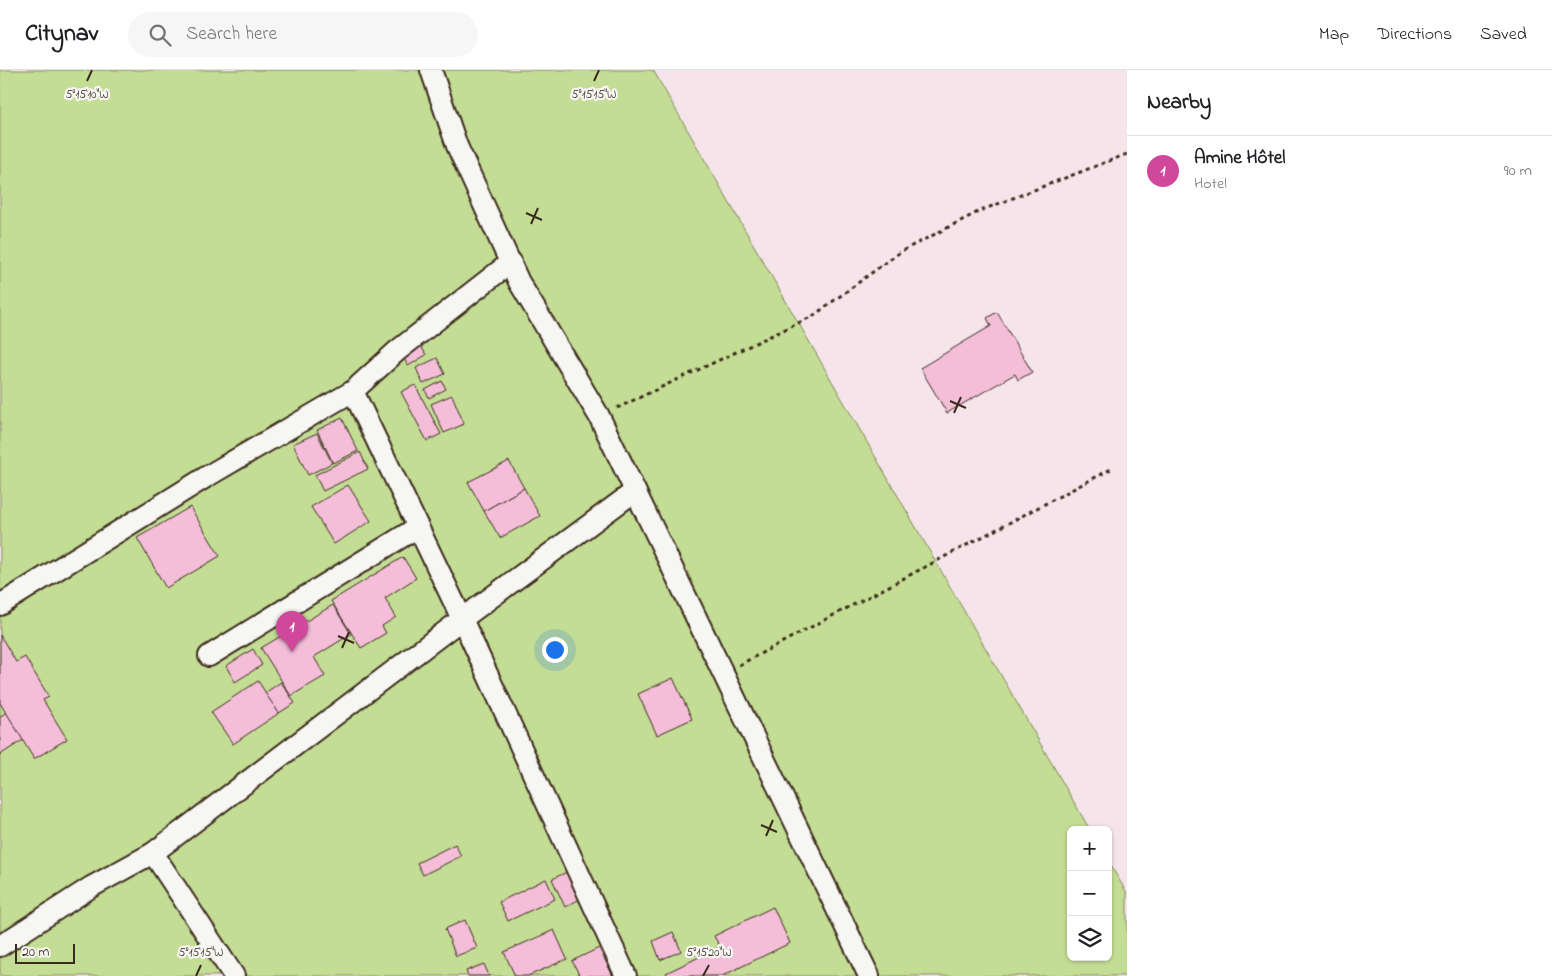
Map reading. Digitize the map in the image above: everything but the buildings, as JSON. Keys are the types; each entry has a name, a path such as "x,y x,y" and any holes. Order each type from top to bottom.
{"street":[{"path":"431,70 458,146 519,282 599,416 869,976"},
{"path":"0,605 198,482 353,391 397,351 511,262"},
{"path":"353,391 462,619 626,976"},
{"path":"0,946 91,887 153,853 462,619 635,492"},
{"path":"209,656 418,527"},
{"path":"153,853 234,976"}],"path":[{"path":"599,416 813,316 900,252 982,210 1127,154"},
{"path":"723,674 1113,468"}],"green space":[{"path":"0,70 653,70 1088,826 1067,826 1067,961 1112,961 1112,868 1127,893 1127,976 0,976"}],"place":[{"name":"Amine Hôtel","path":"292,652"}]}
